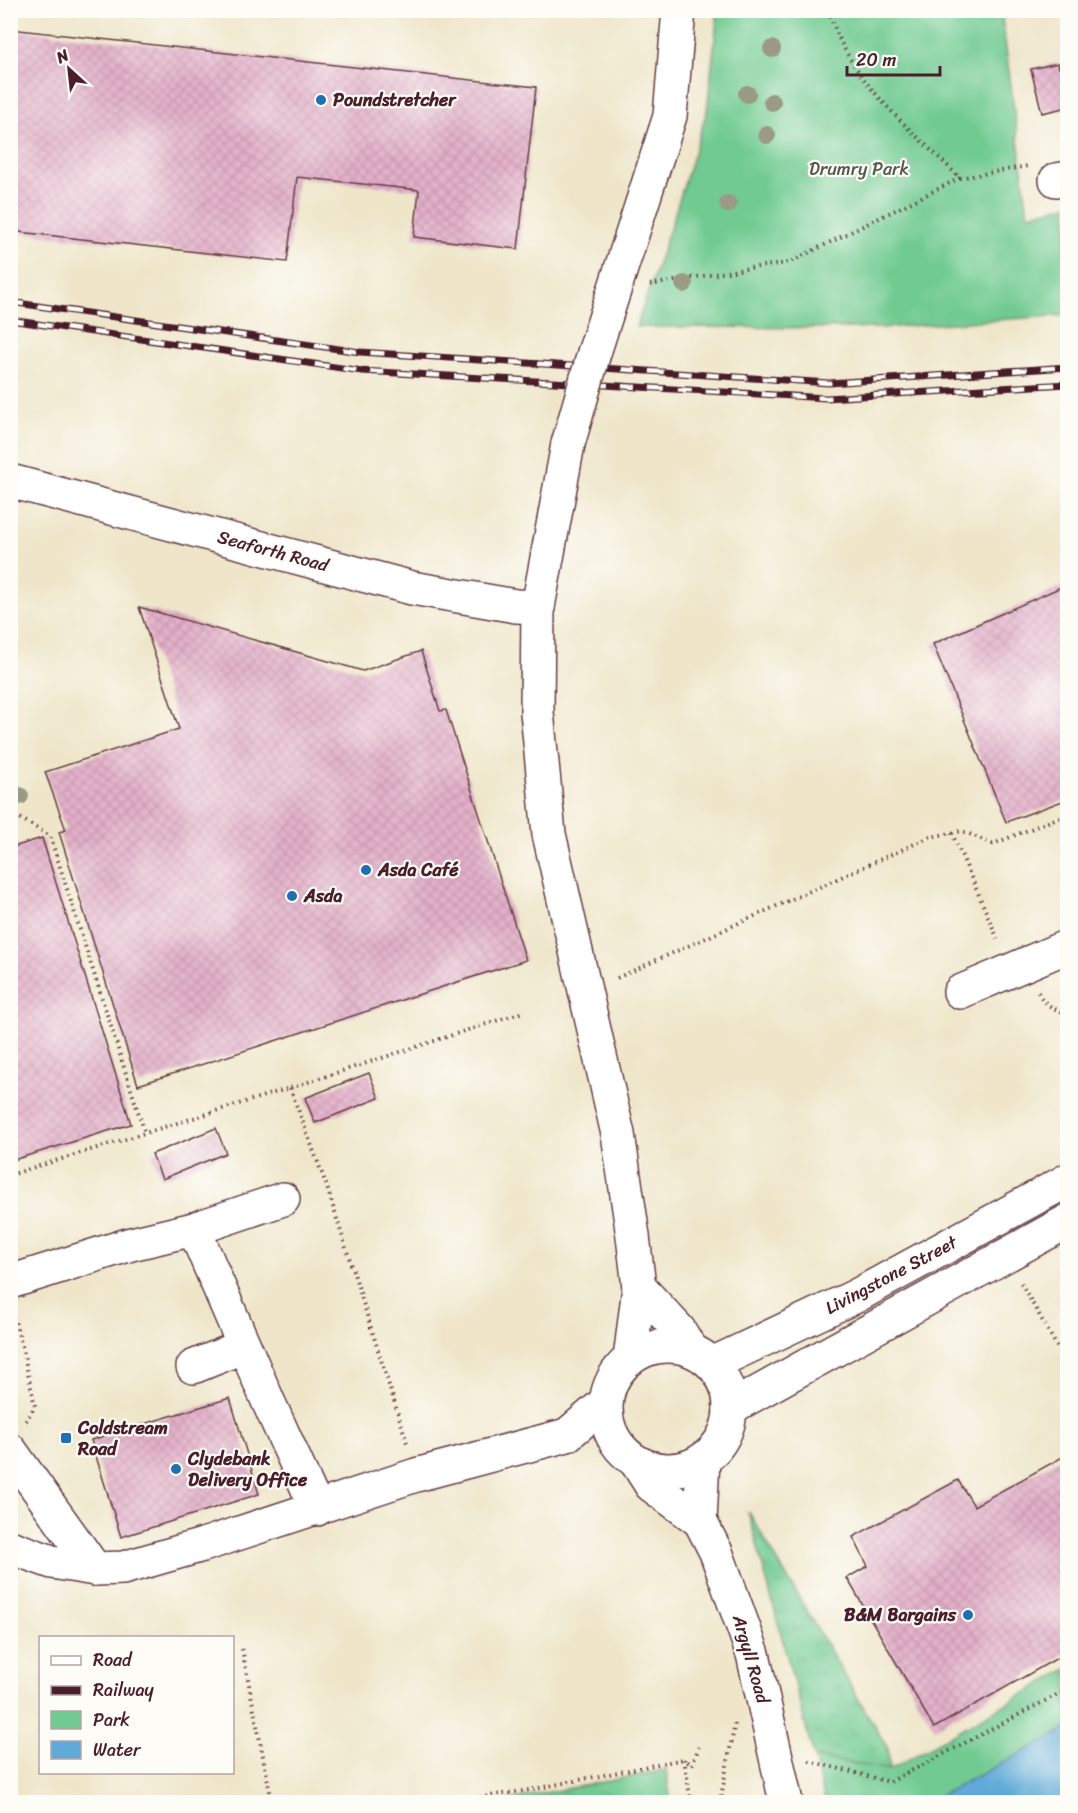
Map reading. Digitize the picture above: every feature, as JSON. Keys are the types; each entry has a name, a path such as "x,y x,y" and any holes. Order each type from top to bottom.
{"street":[{"path":"630,1359 639,1287 618,1134 549,834 537,712 538,607 568,444 594,353 670,116 680,10"},
{"name":"Seaforth Road","path":"10,481 412,588 516,606 538,607"},
{"path":"960,992 1068,946"},
{"name":"Livingstone Street","path":"701,1357 856,1296 1065,1188"},
{"path":"10,1282 131,1244 194,1229 283,1199"},
{"path":"730,1408 1068,1221"},
{"path":"194,1229 317,1509"},
{"path":"567,1435 628,1455 659,1470 682,1469 703,1459 717,1446 727,1428 730,1408 728,1392 722,1377 701,1357 639,1287"},
{"path":"193,1367 244,1346"},
{"path":"628,1455 611,1433 606,1418 606,1402 610,1386 618,1371 630,1359 644,1351 660,1347 675,1347 701,1357"},
{"path":"10,1548 52,1562 109,1569 317,1509 416,1475 567,1435 606,1402"},
{"path":"17,1438 109,1569"},
{"name":"Argyll Road","path":"628,1455 651,1485 700,1521 716,1552 753,1654 786,1803"},
{"path":"700,1521 703,1459"}],"path":[{"path":"829,10 833,26 849,58 879,99 960,178"},
{"path":"614,292 788,263 960,178 1034,165 1062,179"},
{"path":"10,812 50,836 145,1133"},
{"path":"617,978 930,837 962,831 993,844 1068,813"},
{"path":"952,833 999,943 1014,937 1042,1001 1057,1010 1068,1013"},
{"path":"10,1174 290,1088 523,1012"},
{"path":"290,1088 326,1184 416,1475"},
{"path":"1006,1256 1068,1366"},
{"path":"10,1307 22,1346 35,1406 17,1438"},
{"path":"242,1649 272,1803"},
{"path":"777,1765 798,1759 890,1782 1068,1689"},
{"path":"720,1803 734,1726 738,1719 766,1710"},
{"path":"450,1803 529,1790 684,1759 692,1765 699,1747"},
{"path":"684,1759 691,1803"}],"green space":[{"name":"Drumry Park","path":"718,10 1021,11 1002,18 1028,215 1067,205 1067,315 879,328 636,327 707,111"},
{"path":"748,1511 888,1749 890,1770 814,1757"},
{"path":"1067,1669 1067,1729 928,1802 825,1802 814,1757 890,1770"},
{"path":"666,1770 671,1802 497,1802"}],"water":[{"path":"1067,1729 1067,1802 928,1802"}],"building":[{"path":"10,29 536,87 518,249 414,237 419,190 297,177 287,262 10,231"},
{"path":"1058,63 1059,68 1068,66 1068,107 1042,113 1031,69"},
{"path":"1068,584 1068,799 1006,822 933,644"},
{"name":"Asda","path":"139,607 363,671 421,651 440,711 446,710 526,960 138,1085 59,832 66,830 45,772 179,729"},
{"path":"42,838 131,1124 10,1161 10,848"},
{"path":"369,1073 379,1098 315,1123 305,1098"},
{"path":"216,1128 226,1153 162,1179 152,1154"},
{"name":"Clydebank Delivery Office","path":"230,1398 259,1494 121,1537 91,1440"},
{"name":"B&M Bargains","path":"1068,1454 1068,1652 934,1728 847,1578 868,1566 853,1537 958,1480 974,1506"}],"railway":[{"path":"10,302 360,352 829,383 1068,367"},
{"path":"10,320 362,371 826,398 1068,384"}],"place":[{"name":"Poundstretcher","path":"321,100"},
{"name":"Asda Café","path":"366,870"},
{"name":"Asda","path":"292,896"},
{"name":"Coldstream Road","path":"66,1438"},
{"name":"Clydebank Delivery Office","path":"176,1469"},
{"name":"B&M Bargains","path":"968,1615"}]}
